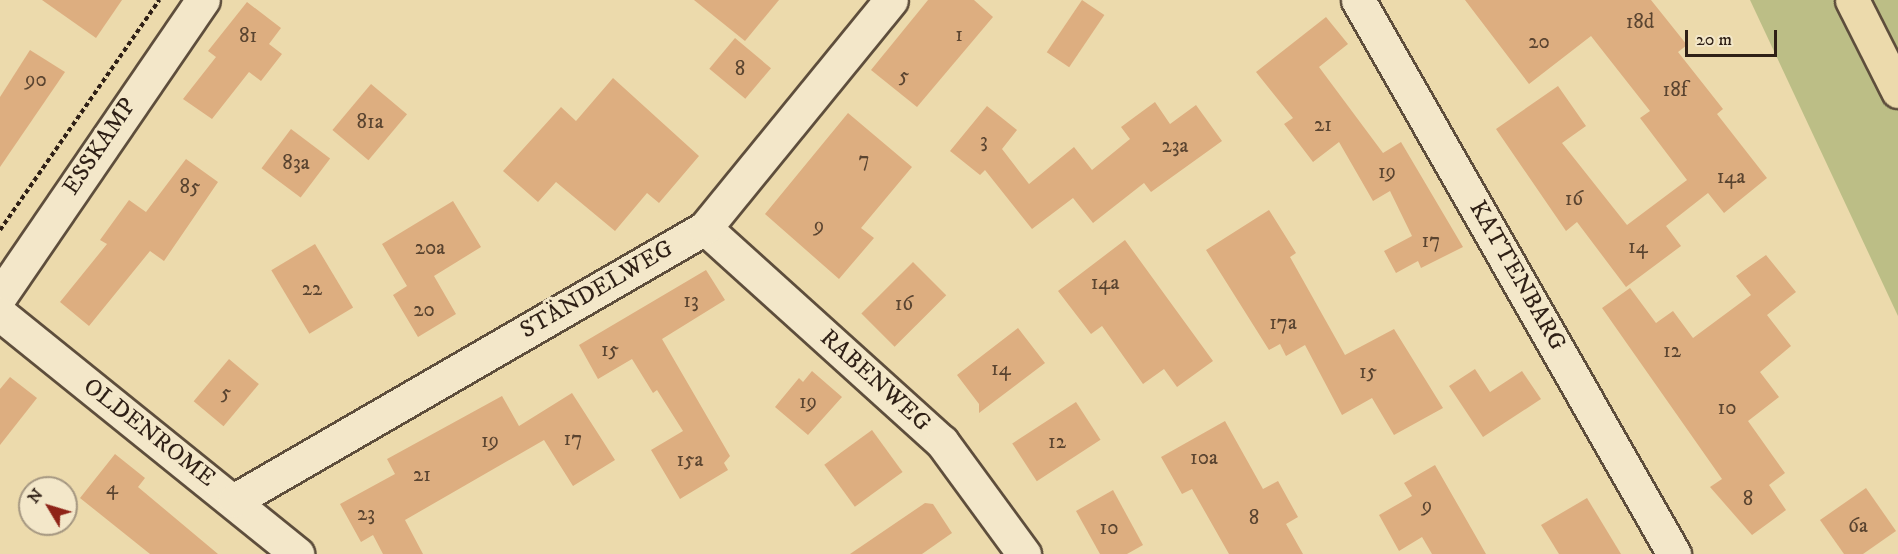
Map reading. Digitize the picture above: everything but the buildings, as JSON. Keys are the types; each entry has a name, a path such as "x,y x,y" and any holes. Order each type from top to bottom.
{"highway":[{"path":"1852,0 1898,91"}],"street":[{"name":"ESSKAMP","path":"0,296 202,0"},
{"name":"STÄNDELWEG","path":"235,500 705,228 891,0"},
{"name":"KATTENBARG","path":"1358,0 1674,554"},
{"name":"RABENWEG","path":"705,228 942,442 1024,554"},
{"name":"OLDENROME","path":"0,314 235,500 297,554"}],"path":[{"path":"0,230 159,0"}],"green space":[{"path":"1750,0 1898,0 1898,316"}]}
